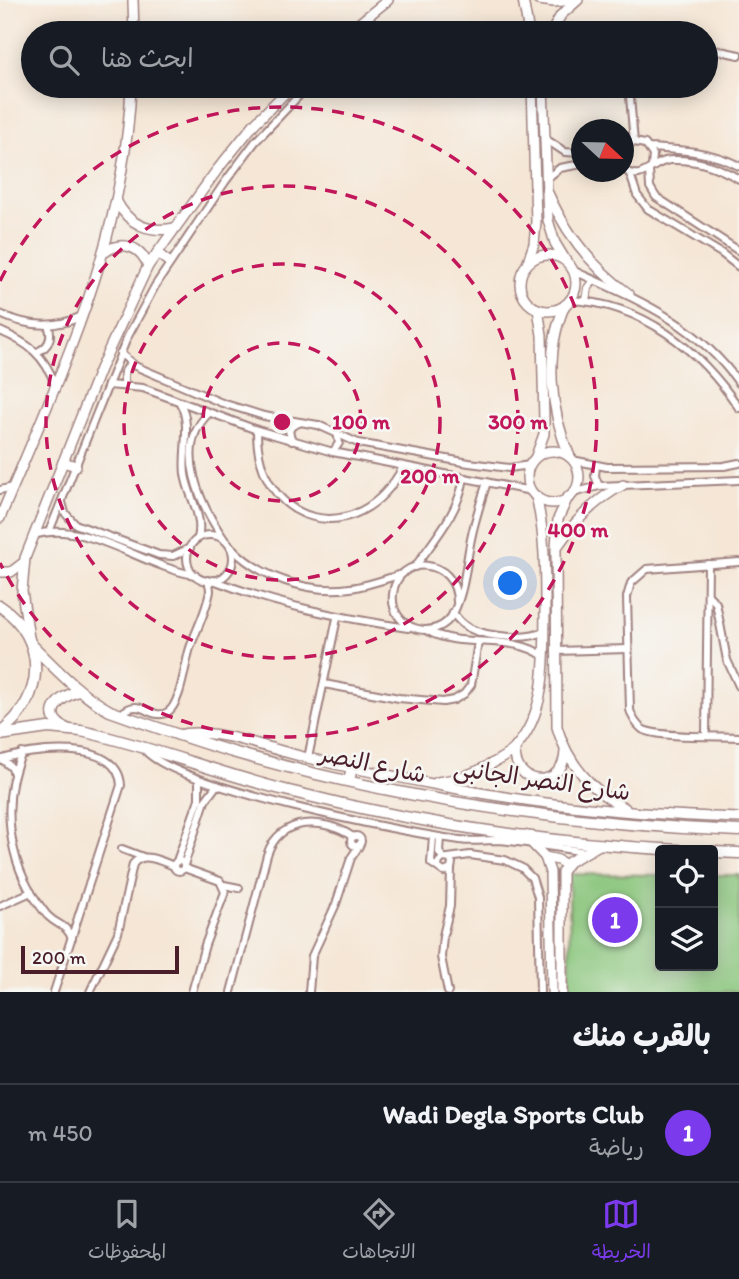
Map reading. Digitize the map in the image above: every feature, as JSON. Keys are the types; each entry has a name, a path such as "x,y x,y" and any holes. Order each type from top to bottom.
{"main road":[{"name":"شارع النصر","path":"0,606 21,625 30,642 79,691 94,702 120,715 234,753 444,801 659,827 739,831"},
{"path":"0,734 19,716 31,694 36,669 30,642"},
{"path":"67,729 57,722 55,706 61,697 79,691"},
{"name":"شارع النصر","path":"0,734 29,729 67,729 96,734 284,790 372,811 523,835 655,848"},
{"path":"349,781 352,767"},
{"path":"718,852 739,853"}],"street":[{"path":"133,0 134,21"},
{"path":"362,21 388,0"},
{"path":"523,0 527,21"},
{"path":"537,0 576,0"},
{"path":"558,21 576,0"},
{"path":"718,51 739,55"},
{"path":"0,516 83,315 105,252 127,145 130,98"},
{"path":"30,642 22,591 25,558 100,369 148,266 230,154 281,98"},
{"path":"49,532 134,322 169,262 255,142 297,98"},
{"path":"532,98 536,237 521,276 520,289 530,304 537,309 552,311 567,303 586,301 623,310 662,329 707,367 739,408"},
{"path":"543,98 548,220 552,236 572,270 576,285 557,326 552,361 559,431 578,473 576,486 558,519 555,548 556,718 565,751 593,786 612,801 633,812"},
{"path":"630,98 632,119"},
{"path":"544,138 565,152 571,152"},
{"path":"634,142 649,148 704,153 739,166"},
{"path":"649,148 653,158 650,187 656,197 739,251"},
{"path":"666,149 663,155 666,160"},
{"path":"634,173 641,175 666,160 701,163 739,179"},
{"path":"546,184 560,168 571,166"},
{"path":"632,182 637,195 649,209 739,267"},
{"path":"546,184 560,217 576,243 607,277 629,294"},
{"path":"117,202 126,216 140,226 156,230 175,228"},
{"path":"536,237 543,239 552,236"},
{"path":"105,252 119,246 134,248 141,253 148,266"},
{"path":"157,253 169,262"},
{"path":"527,264 546,255 566,261"},
{"path":"572,270 629,294 671,318 713,353 739,383"},
{"path":"586,301 588,288 594,280"},
{"path":"429,783 474,773 515,749 538,705 545,657 545,568 541,521 527,475 544,434 541,326 537,309"},
{"path":"0,314 23,323 48,325 74,320 83,315"},
{"path":"541,326 548,323 557,326"},
{"path":"37,352 45,347 50,339 48,325"},
{"path":"0,331 23,341 37,352 45,362 55,385"},
{"path":"120,353 131,363 179,386 244,411 318,425 358,443 435,458 509,468 532,462 549,451 561,452 571,459 596,466 738,465"},
{"path":"124,384 124,373 131,363"},
{"path":"108,385 124,384 150,390 208,414 333,452 487,482 534,494 548,502 562,501 570,495 598,486 739,479"},
{"path":"62,500 69,519 79,526 159,555 173,556 190,548 198,538 199,521 185,471 185,417 179,402"},
{"path":"208,414 195,437 193,460 194,475 206,513 241,558 263,571 293,583 332,589 355,587 404,573 414,567 452,516 459,501 464,478"},
{"path":"292,441 289,431 292,426 300,423"},
{"path":"257,430 258,456 267,481 283,502 306,515 333,519 360,513 390,488 402,467"},
{"path":"544,434 551,435 559,431"},
{"path":"333,452 339,443 337,432"},
{"path":"63,462 76,466"},
{"path":"596,466 598,486"},
{"path":"426,631 439,627 453,613 467,568 476,519 487,482"},
{"path":"555,548 589,508 624,485"},
{"path":"0,490 13,488"},
{"path":"541,521 551,516 558,519"},
{"path":"64,531 69,519"},
{"path":"34,535 64,531 79,534 174,571 337,618 413,628 445,638 526,647 545,657"},
{"path":"198,538 214,535 225,540"},
{"path":"211,580 221,578 231,568 233,555 230,547"},
{"path":"190,548 188,564 195,575"},
{"path":"0,572 15,570 25,558"},
{"path":"739,562 654,566 635,577 627,597 630,710 637,724 650,732 739,737"},
{"path":"706,736 708,564"},
{"path":"414,567 429,565 442,570 452,581 457,601"},
{"path":"404,573 393,589 393,603 401,621 413,628"},
{"path":"120,715 133,707 159,714 171,709 182,683 190,647 209,595 211,580"},
{"path":"708,595 716,603 727,660 739,686"},
{"path":"453,613 461,623 476,631 527,637 545,631"},
{"path":"308,758 337,618"},
{"path":"324,684 399,698 443,702 454,700 464,694 471,685 478,642"},
{"path":"555,651 628,649"},
{"name":"شارع النصر الجانبى","path":"178,735 190,732 209,733 308,758 429,783 553,803 633,812 739,818"},
{"path":"144,749 157,762 199,780 366,823 461,841 496,840 587,852"},
{"path":"515,749 516,765 527,776 543,780 557,773 562,767 565,751"},
{"path":"1,759 45,750 84,754 110,763 120,776 121,785 54,992"},
{"path":"22,753 14,774 10,804 11,834 18,863 31,892 49,917 62,924 72,938"},
{"path":"1,759 12,768 14,774"},
{"path":"199,780 202,800 184,866 177,871 175,864 202,800 217,785"},
{"path":"232,992 265,862 274,840 286,828 303,823 341,830 356,841"},
{"path":"309,992 312,956 336,904 356,841 366,823"},
{"path":"523,835 545,857 551,877 552,992"},
{"path":"436,836 429,859 432,864 447,863 470,855 505,860 522,868 532,878 538,897 540,992"},
{"path":"436,836 439,852 447,863 450,879 450,906 443,936 442,957 448,992"},
{"path":"562,992 561,877 566,865 601,844"},
{"path":"122,849 175,864"},
{"path":"90,992 118,933 131,869 136,860 144,857"},
{"path":"545,857 554,858 566,865"},
{"path":"184,866 218,880 223,885 239,888"},
{"path":"192,992 205,945 224,898 223,885"},
{"path":"0,906 31,892"},
{"path":"62,924 77,920"}],"green space":[{"path":"569,874 655,875 655,971 718,971 718,875 739,875 739,992 570,992"}],"place":[{"name":"Wadi Degla Sports Club","path":"615,920"}]}
